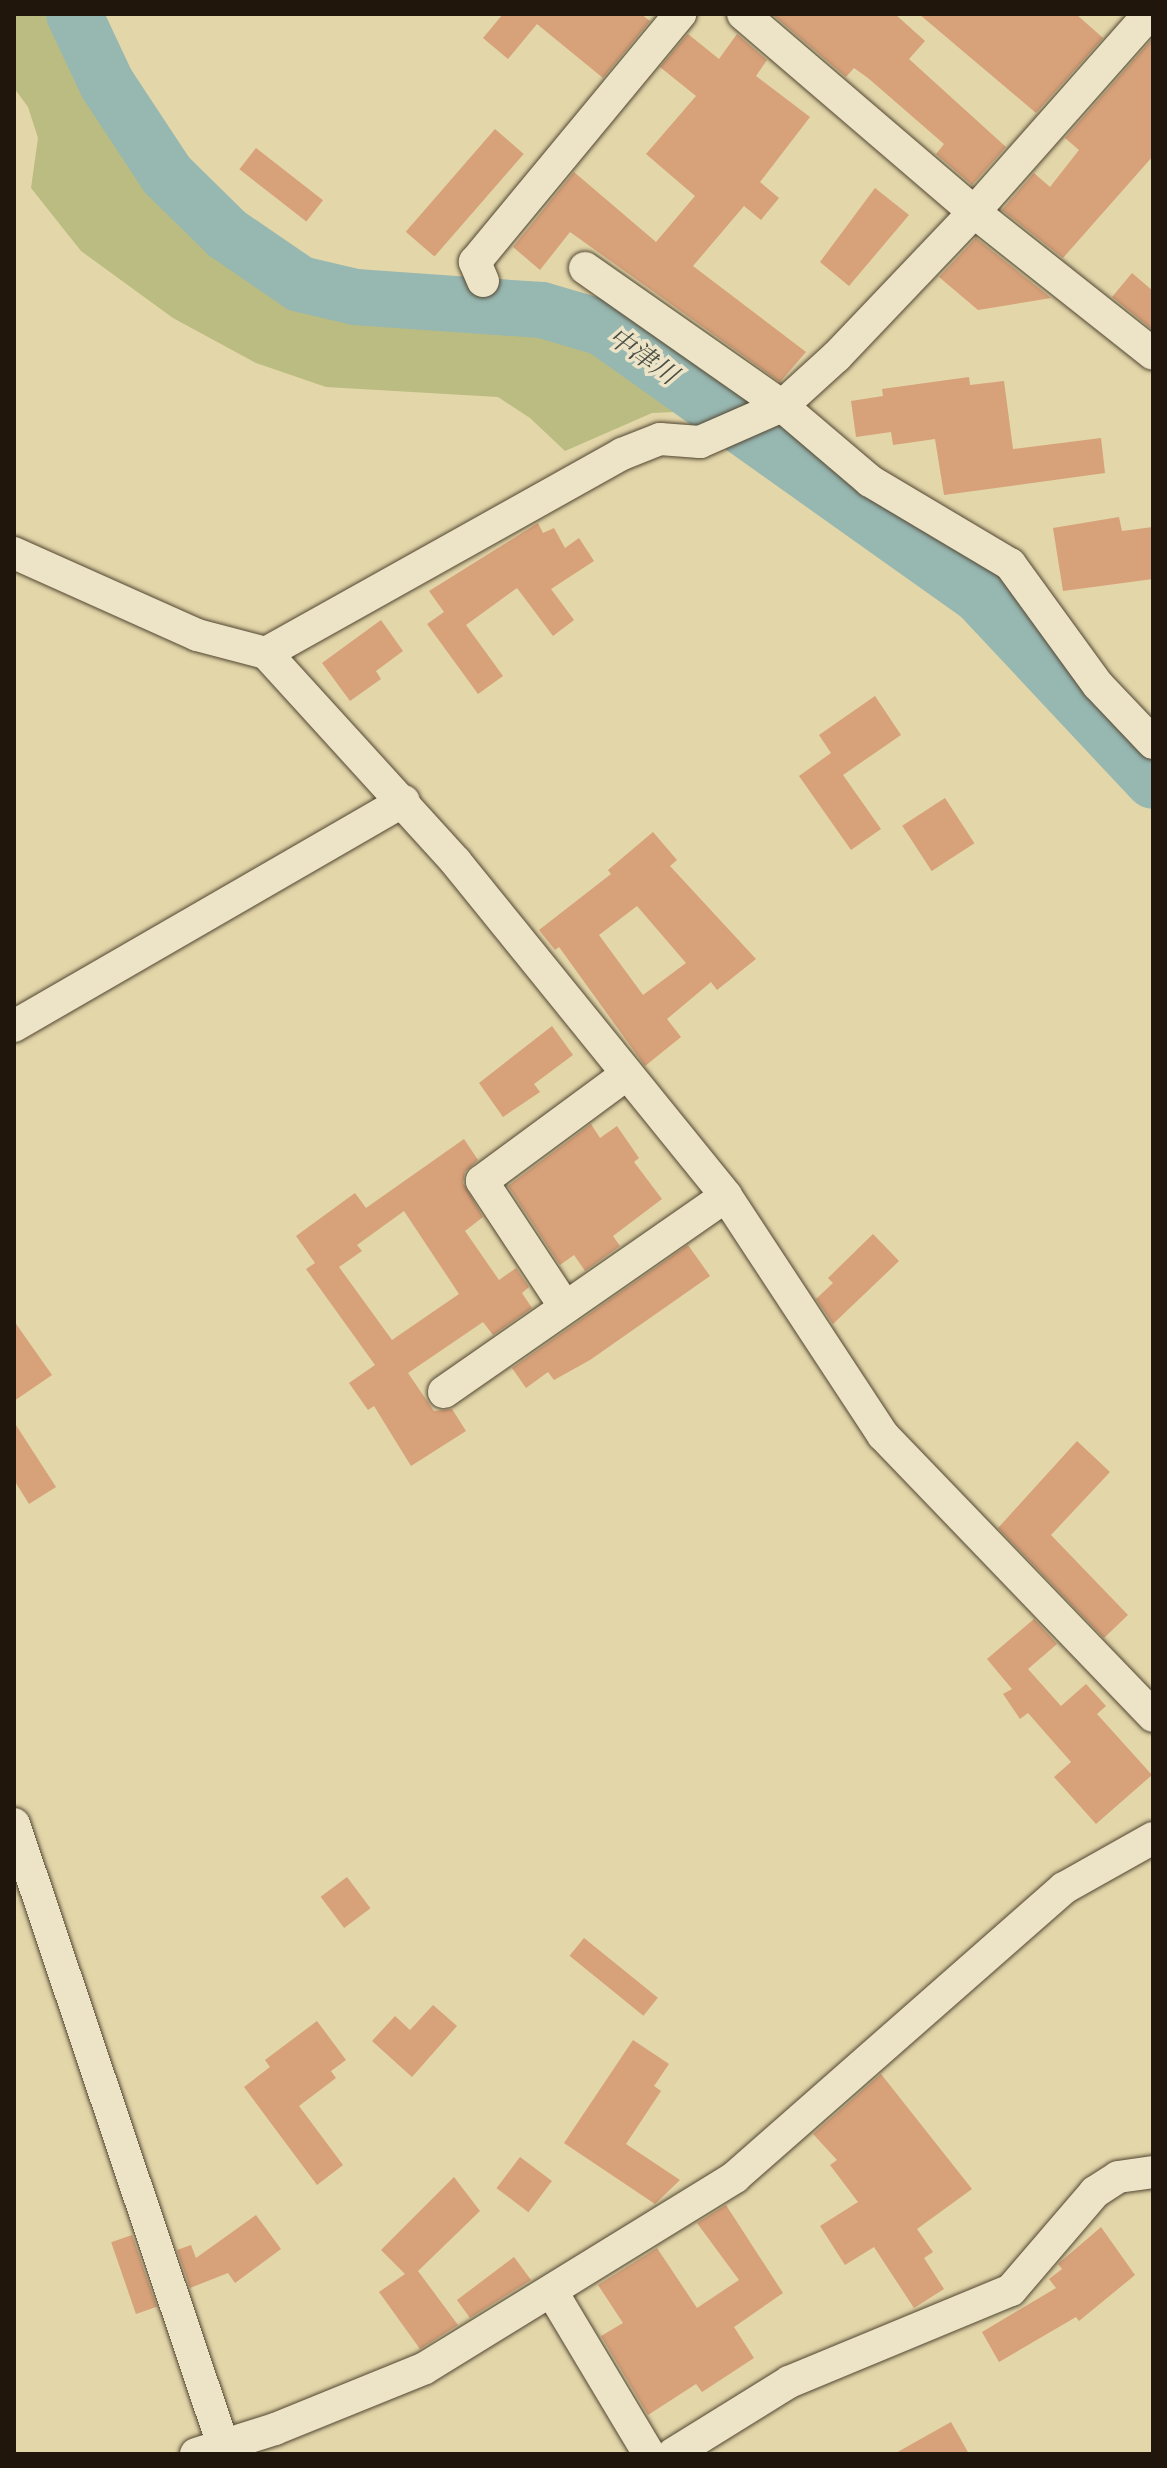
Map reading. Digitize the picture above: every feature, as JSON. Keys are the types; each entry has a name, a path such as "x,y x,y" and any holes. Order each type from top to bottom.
{"street":[{"path":"483,281 475,262 680,14"},
{"path":"743,14 974,212 1153,354"},
{"path":"266,653 622,454 660,439 700,442 782,406 837,356 974,212 1149,14"},
{"path":"585,268 782,406 870,481 1010,564 1098,685 1153,743"},
{"path":"17,559 197,635 266,653 404,801 726,1196 883,1435 1153,1716"},
{"path":"14,1026 404,801"},
{"path":"565,1307 482,1181 627,1074"},
{"path":"444,1392 726,1196"},
{"path":"14,1824 214,2451 425,2368 735,2177 1064,1888 1153,1838"},
{"path":"673,2454 789,2382 1011,2290 1095,2192 1118,2177 1153,2172"},
{"path":"552,2292 649,2454"}],"green space":[{"path":"14,14 51,14 78,77 143,177 225,257 331,312 547,325 601,341 696,411 652,413 565,451 530,418 498,397 326,387 256,363 173,318 81,251 31,188 38,138 28,107 14,88"}],"building":[{"path":"503,14 641,14 650,21 603,78 537,24 508,59 483,38"},
{"path":"772,14 895,14 925,41 909,59 1006,147 972,185 936,154 944,144 868,78 854,68 846,77"},
{"path":"919,14 1076,14 1103,38 1036,113"},
{"path":"688,34 719,59 737,34 767,60 756,76 810,117 760,182 779,198 761,220 744,206 693,266 806,352 780,382 570,232 540,270 513,247 574,172 656,242 695,196 646,154 696,96 660,67"},
{"path":"1153,38 1153,156 1063,258 1002,210 1034,173 1050,187 1079,150 1065,138"},
{"path":"495,129 524,154 434,257 406,232"},
{"path":"256,148 323,200 306,222 239,169"},
{"path":"875,188 909,215 849,286 820,262"},
{"path":"976,238 1051,298 978,310 939,277"},
{"path":"1132,273 1153,291 1153,330 1112,297"},
{"path":"969,377 970,385 1004,381 1013,449 1101,438 1105,473 944,495 935,439 893,445 891,432 856,437 851,401 883,396 882,389"},
{"path":"1119,517 1122,531 1153,527 1153,579 1063,591 1053,528"},
{"path":"538,523 543,533 554,528 565,548 579,538 594,561 551,589 574,620 553,636 517,588 466,625 503,676 478,694 427,624 444,612 429,591"},
{"path":"381,620 403,651 376,671 381,679 350,701 322,663"},
{"path":"875,696 901,735 843,775 881,829 851,850 799,776 831,753 819,735"},
{"path":"945,798 974,843 932,871 902,826"},
{"path":"653,832 677,860 670,866 756,959 717,990 711,982 667,1019 681,1037 645,1066 559,947 555,950 539,930 611,874 608,870","holes":["637,906 686,963 643,995 599,935"]},
{"path":"552,1026 573,1055 534,1084 540,1092 503,1117 479,1083"},
{"path":"591,1124 600,1138 617,1126 639,1158 634,1162 662,1199 613,1236 620,1246 585,1271 574,1255 560,1265 508,1186"},
{"path":"464,1139 478,1160 465,1172 463,1183 483,1217 465,1231 499,1280 516,1268 529,1287 522,1293 532,1308 493,1335 483,1322 408,1373 434,1411 452,1409 466,1431 411,1466 374,1406 368,1410 349,1383 375,1365 306,1269 315,1263 296,1236 355,1193 366,1208","holes":["404,1211 459,1294 392,1340 339,1267 362,1251 357,1245"]},
{"path":"873,1234 899,1261 833,1324 816,1299 833,1283 828,1278"},
{"path":"688,1245 710,1276 590,1360 554,1380 548,1372 526,1388 512,1368"},
{"path":"14,1321 52,1375 14,1401"},
{"path":"14,1422 56,1487 29,1504 14,1480"},
{"path":"1077,1441 1110,1472 1051,1535 1128,1615 1104,1638 998,1528"},
{"path":"1034,1619 1057,1644 1028,1669 1061,1706 1086,1684 1106,1706 1097,1714 1152,1775 1096,1824 1054,1777 1071,1762 1028,1713 1020,1719 1003,1694 1012,1689 987,1659"},
{"path":"347,1877 370,1908 344,1928 321,1897"},
{"path":"584,1938 658,1998 643,2016 570,1956"},
{"path":"433,2005 457,2026 412,2077 372,2041 395,2016 410,2030"},
{"path":"317,2021 346,2060 331,2071 336,2078 299,2106 343,2165 317,2185 244,2087 270,2067 265,2060"},
{"path":"633,2040 669,2064 654,2086 661,2091 626,2144 680,2180 655,2204 564,2143"},
{"path":"881,2074 972,2189 917,2229 933,2252 924,2258 944,2289 914,2308 874,2247 845,2265 820,2226 858,2202 830,2165 837,2160 813,2134"},
{"path":"520,2157 552,2181 528,2212 497,2188"},
{"path":"454,2177 480,2211 418,2271 458,2325 420,2349 379,2292 405,2274 381,2250"},
{"path":"726,2205 783,2293 734,2327 754,2358 702,2392 696,2384 648,2415 601,2336 623,2323 598,2285 657,2248 697,2308 739,2280 697,2223"},
{"path":"256,2215 281,2249 235,2283 228,2273 190,2288 177,2250 191,2245 196,2258"},
{"path":"1101,2227 1135,2275 1079,2321 1076,2317 999,2362 982,2332 1056,2288 1049,2279 1062,2269 1058,2264"},
{"path":"132,2235 157,2307 136,2314 111,2242"},
{"path":"514,2257 531,2280 470,2318 457,2300"},
{"path":"951,2422 969,2454 894,2454"}],"waterway":[{"name":"中津川","path":"74,14 107,84 167,175 227,234 300,284 355,297 542,310 603,328 980,596 1153,781"}]}
